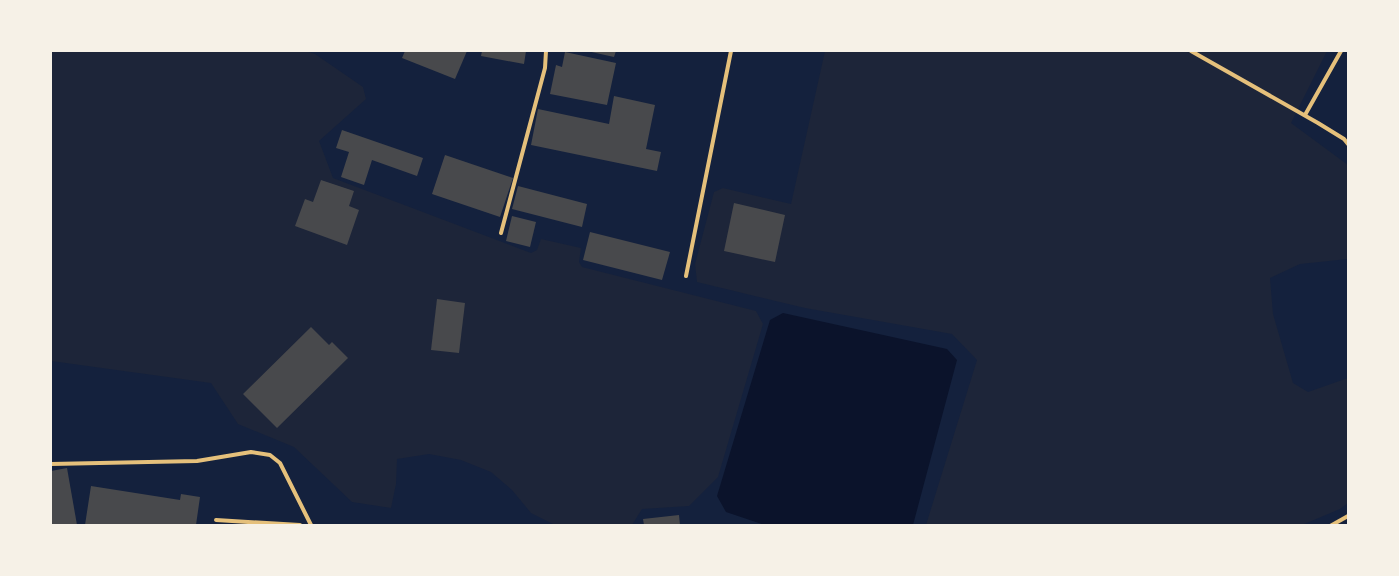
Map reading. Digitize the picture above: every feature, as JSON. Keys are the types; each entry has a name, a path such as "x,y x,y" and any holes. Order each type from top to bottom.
{"street":[{"path":"501,233 545,68 546,51"},
{"path":"686,276 730,51"},
{"path":"1190,51 1305,115 1344,139 1348,144"},
{"path":"1305,115 1341,51"},
{"path":"51,464 197,461 251,452 270,456 280,463 311,525"},
{"path":"1332,525 1348,516"},
{"path":"216,520 300,525"}],"shaded area":[{"path":"51,51 305,51 315,54 363,87 366,99 319,141 333,178 531,253 537,250 541,239 581,248 579,262 582,267 756,311 763,324 718,477 689,506 642,509 632,525 555,525 531,513 512,490 491,472 461,460 429,454 397,459 396,484 391,508 352,502 294,447 238,424 211,383 51,361"},
{"path":"825,51 1327,51 1291,123 1348,165 1348,259 1300,264 1270,278 1273,314 1293,383 1308,392 1348,378 1348,503 1340,509 1302,525 926,525 977,360 952,334 805,308 697,282 695,264 714,192 723,188 791,204"},
{"path":"783,313 947,349 957,360 913,525 765,525 726,512 717,496 770,320"}],"building":[{"path":"405,51 467,51 455,79 402,58"},
{"path":"482,51 526,51 524,64 481,56"},
{"path":"587,51 616,51 614,57"},
{"path":"565,52 616,63 607,105 550,94 556,65 562,67"},
{"path":"614,96 655,105 646,149 661,152 657,171 531,145 538,109 609,124"},
{"path":"342,130 423,158 417,176 372,160 364,185 341,177 349,152 336,148"},
{"path":"445,155 513,178 500,217 432,194"},
{"path":"321,180 354,191 349,206 359,210 347,245 295,226 305,199 313,202"},
{"path":"518,186 587,204 582,227 512,209"},
{"path":"734,203 785,215 775,262 724,251"},
{"path":"512,216 536,222 530,247 506,241"},
{"path":"590,232 670,252 662,280 583,260"},
{"path":"437,299 465,303 459,353 431,350"},
{"path":"311,327 329,345 332,342 348,358 277,428 243,394"},
{"path":"67,468 77,525 51,525 51,471"},
{"path":"91,486 180,500 181,494 200,497 196,525 85,525"},
{"path":"679,515 680,525 644,525 643,519"}]}
